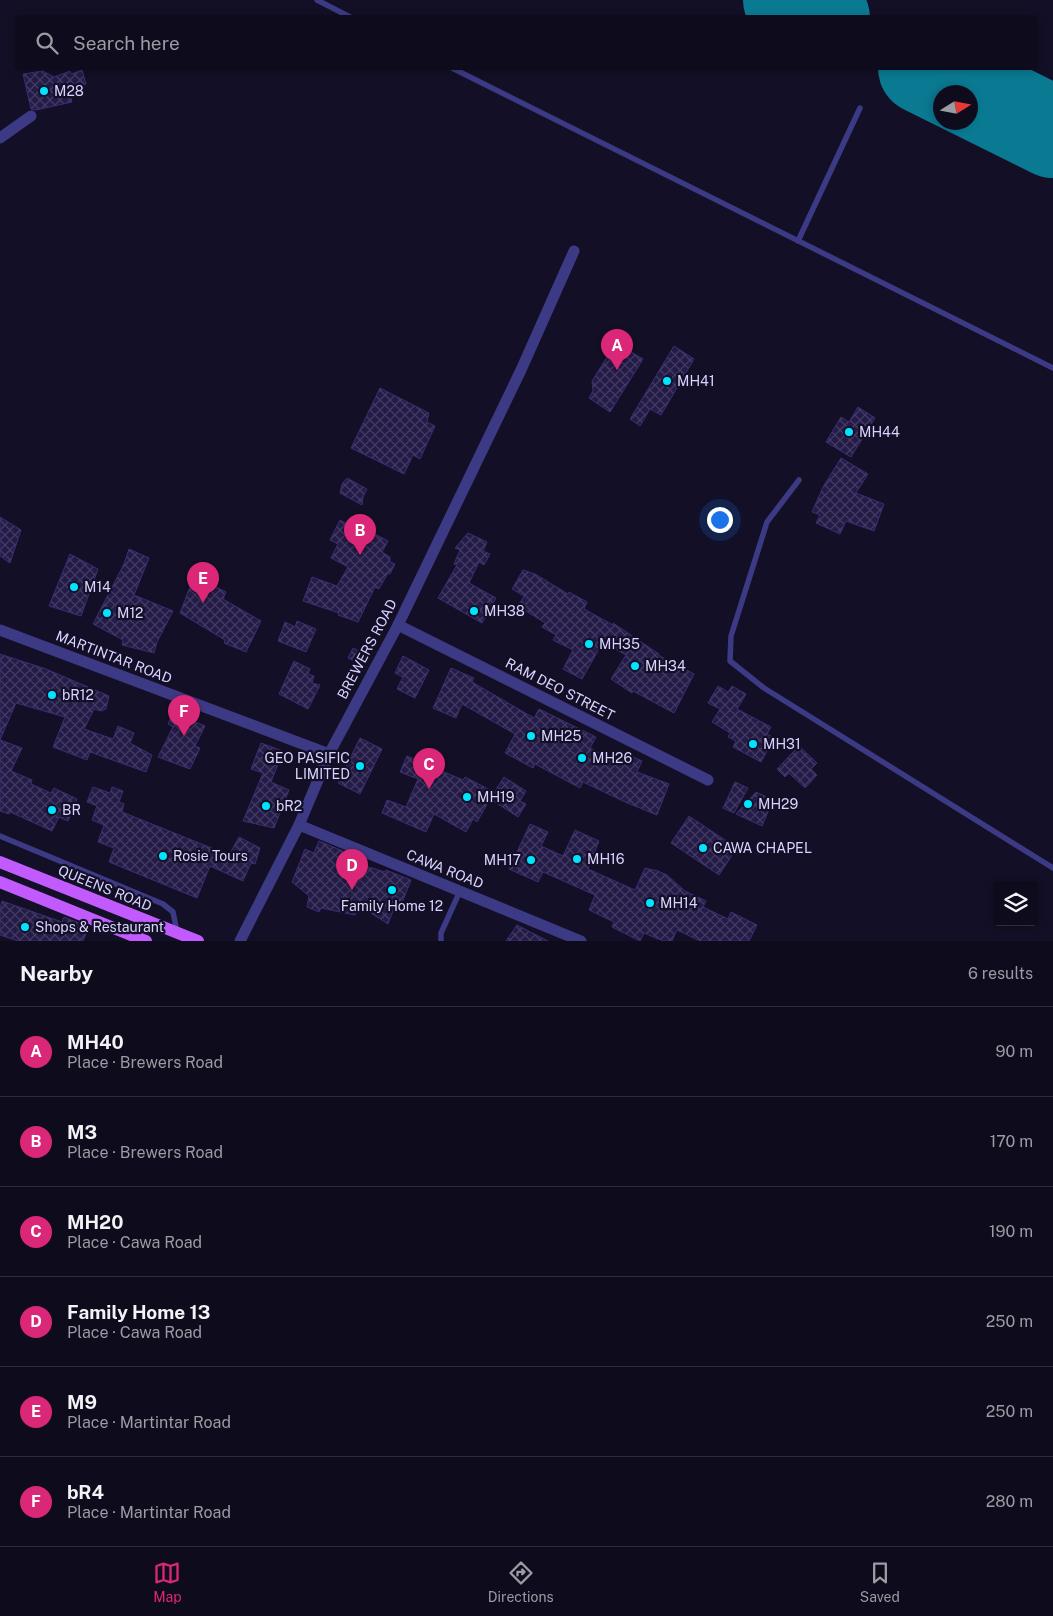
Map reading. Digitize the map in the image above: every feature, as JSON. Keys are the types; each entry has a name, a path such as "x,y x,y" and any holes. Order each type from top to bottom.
{"main road":[{"name":"QUEENS ROAD","path":"0,862 198,941"},
{"path":"0,882 146,941"}],"street":[{"path":"0,138 32,116"},
{"name":"BREWERS ROAD","path":"240,941 298,825 329,754 398,625 521,370 574,251"},
{"name":"RAM DEO STREET","path":"398,625 708,780"},
{"name":"MARTINTAR ROAD","path":"0,630 329,754"},
{"name":"CAWA ROAD","path":"298,825 581,941"}],"lane":[{"path":"317,0 346,15"},
{"path":"456,70 1053,368"},
{"path":"798,241 860,108"},
{"path":"800,480 767,522 731,636 730,661 764,688 1053,868"},
{"path":"0,836 136,891 163,904 173,912 177,932"},
{"path":"442,941 441,933 460,891"}],"building":[{"name":"M28","path":"82,70 86,84 69,91 72,102 36,110 31,109 23,74 43,71 54,77 70,71 71,74"},
{"path":"616,343 643,359 610,412 589,398 593,391 592,381"},
{"name":"MH41","path":"674,346 694,359 661,415 650,409 640,426 630,419"},
{"path":"380,388 429,413 427,422 435,426 420,459 413,455 404,474 351,448"},
{"name":"MH44","path":"858,407 875,418 851,457 826,442 841,417 849,422"},
{"path":"841,458 868,474 856,493 884,504 874,531 846,521 840,534 816,523 820,515 812,512 823,487"},
{"path":"347,478 367,489 362,505 340,493 342,484"},
{"path":"0,517 21,530 10,563 0,556"},
{"path":"340,520 373,538 375,534 388,541 382,552 390,557 390,562 395,564 379,589 375,587 358,622 338,615 339,613 303,601 312,577 337,586 348,567 331,558 338,544 330,540"},
{"path":"468,533 487,542 483,551 490,554 484,565 479,562 469,583 496,598 482,623 438,598 457,565 454,564 460,550 455,548"},
{"path":"129,549 149,558 134,595 173,611 157,642 154,653 122,645 123,640 93,624 124,564"},
{"name":"M14","path":"70,554 98,569 81,616 49,606"},
{"path":"523,570 535,574 568,594 569,592 587,602 584,609 613,625 613,623 658,655 694,674 674,713 633,691 632,693 611,679 626,655 603,642 582,679 563,669 573,650 553,640 556,635 542,627 545,623 518,606 524,596 512,589"},
{"path":"194,576 226,592 223,599 261,621 246,652 224,643 225,640 180,613"},
{"path":"297,621 316,629 306,652 278,641 285,622 295,627"},
{"path":"353,648 363,653 358,663 348,658"},
{"path":"0,654 46,669 109,696 106,709 101,711 94,709 84,729 113,739 118,726 134,733 130,743 152,755 146,772 90,752 87,760 53,747 65,717 16,703 0,740"},
{"path":"403,656 429,670 415,698 397,689 403,677 395,673"},
{"path":"294,661 310,669 308,674 314,676 312,683 320,685 308,709 279,694"},
{"path":"451,668 474,678 472,682 534,718 539,709 596,737 590,748 613,760 618,750 642,761 637,772 669,784 657,815 583,782 580,788 535,764 533,768 505,753 515,734 462,704 456,718 433,708"},
{"path":"718,686 728,692 732,686 746,694 737,709 771,727 767,734 774,738 761,762 733,747 736,741 728,737 730,733 712,722 720,709 708,703"},
{"path":"173,712 205,726 195,746 200,748 190,769 158,757 173,727 168,724"},
{"name":"GEO PASIFIC LIMITED","path":"360,738 382,749 360,794 338,783"},
{"path":"0,740 22,748 11,771 32,780 31,784 51,793 54,788 77,799 68,821 59,817 52,831 10,812 9,814 0,811"},
{"name":"bR2","path":"261,743 283,751 271,782 289,790 274,828 243,821 263,773 251,769"},
{"path":"799,746 817,763 811,769 817,775 805,788 789,773 785,777 777,769"},
{"path":"407,756 463,780 465,777 494,792 477,822 473,819 466,832 434,814 426,832 382,813 387,800 406,807 418,779 400,772"},
{"path":"504,777 526,791 520,801 526,804 518,817 490,799"},
{"path":"735,782 748,788 734,813 723,808"},
{"name":"Rosie Tours","path":"93,787 110,793 112,787 123,791 119,802 124,804 122,812 229,855 239,837 260,848 255,864 251,863 243,881 210,866 197,898 109,862 114,848 98,842 104,825 92,820 97,806 87,802"},
{"path":"756,792 773,800 762,826 736,814"},
{"name":"CAWA CHAPEL","path":"689,816 737,848 719,875 671,843"},
{"path":"530,824 548,832 541,846 563,856 575,830 599,841 588,869 635,890 645,868 658,871 667,875 685,891 706,901 703,907 728,919 731,912 757,925 749,941 700,941 677,930 672,941 663,941 644,933 640,941 612,927 614,922 589,910 595,895 543,872 538,882 509,869"},
{"path":"319,841 343,851 340,858 385,872 386,870 411,880 402,903 397,900 388,924 360,906 355,915 321,908 319,912 307,907 309,896 292,882 305,849 314,853"},
{"name":"Shops & Restaurant","path":"2,901 62,922 64,917 89,927 83,941 18,941 0,935 0,908"},
{"path":"517,925 548,941 506,941"}],"runway":[{"path":"789,0 818,15"},
{"path":"928,70 1053,132"}],"place":[{"name":"M28","path":"44,91"},
{"name":"MH40","path":"617,370"},
{"name":"MH41","path":"667,381"},
{"name":"MH44","path":"849,432"},
{"name":"M3","path":"360,555"},
{"name":"M14","path":"74,587"},
{"name":"M9","path":"203,603"},
{"name":"MH38","path":"474,611"},
{"name":"M12","path":"107,613"},
{"name":"MH35","path":"589,644"},
{"name":"MH34","path":"635,666"},
{"name":"bR12","path":"52,695"},
{"name":"bR4","path":"184,736"},
{"name":"MH25","path":"531,736"},
{"name":"MH31","path":"753,744"},
{"name":"MH26","path":"582,758"},
{"name":"GEO PASIFIC LIMITED","path":"360,766"},
{"name":"MH20","path":"429,789"},
{"name":"MH19","path":"467,797"},
{"name":"MH29","path":"748,804"},
{"name":"bR2","path":"266,806"},
{"name":"BR","path":"52,810"},
{"name":"CAWA CHAPEL","path":"703,848"},
{"name":"Rosie Tours","path":"163,856"},
{"name":"MH16","path":"577,859"},
{"name":"MH17","path":"531,860"},
{"name":"Family Home 13","path":"352,890"},
{"name":"Family Home 12","path":"392,890"},
{"name":"MH14","path":"650,903"},
{"name":"Shops & Restaurant","path":"25,927"}]}
